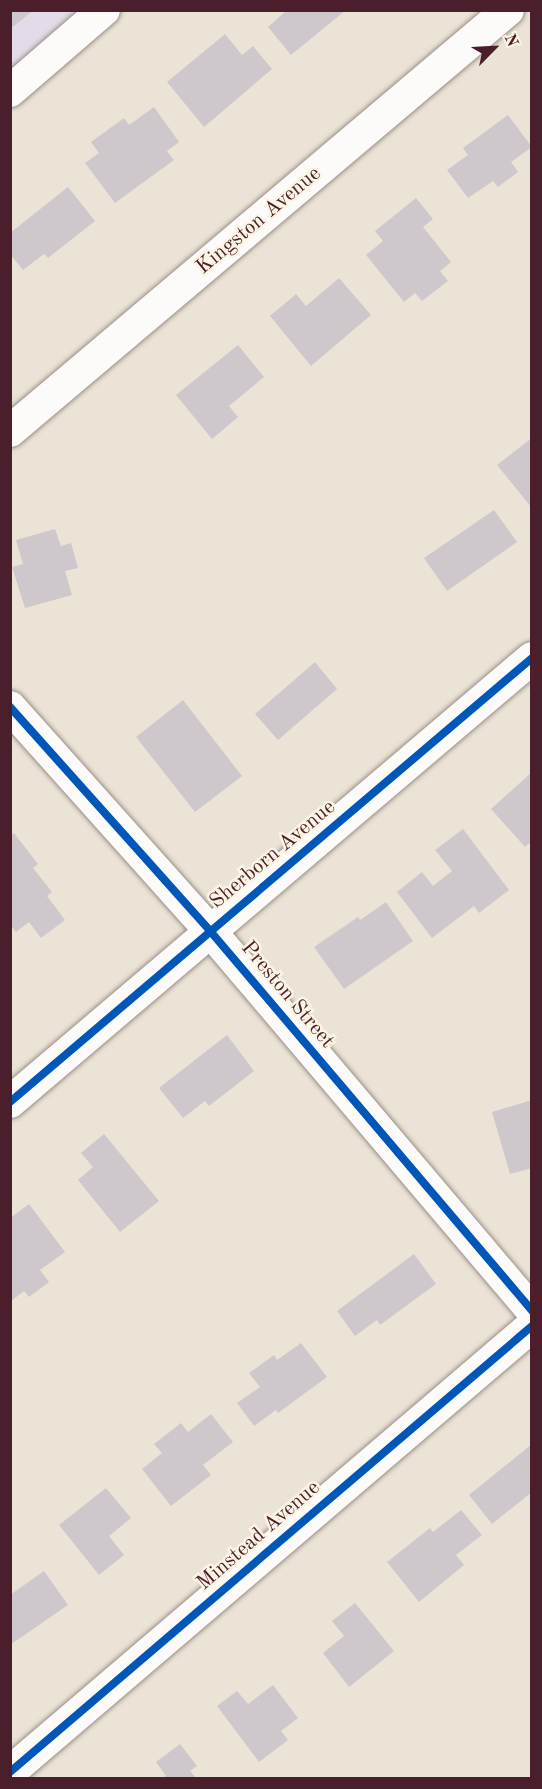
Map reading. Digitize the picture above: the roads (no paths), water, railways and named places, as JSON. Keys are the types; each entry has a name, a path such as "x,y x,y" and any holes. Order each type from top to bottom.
{"street":[{"path":"10,91 104,10"},
{"name":"Kingston Avenue","path":"10,431 508,10"},
{"name":"Sherborn Avenue","path":"10,1102 531,658"},
{"name":"Preston Street","path":"10,707 211,932 531,1311"},
{"name":"Minstead Avenue","path":"10,1772 531,1326"}]}
